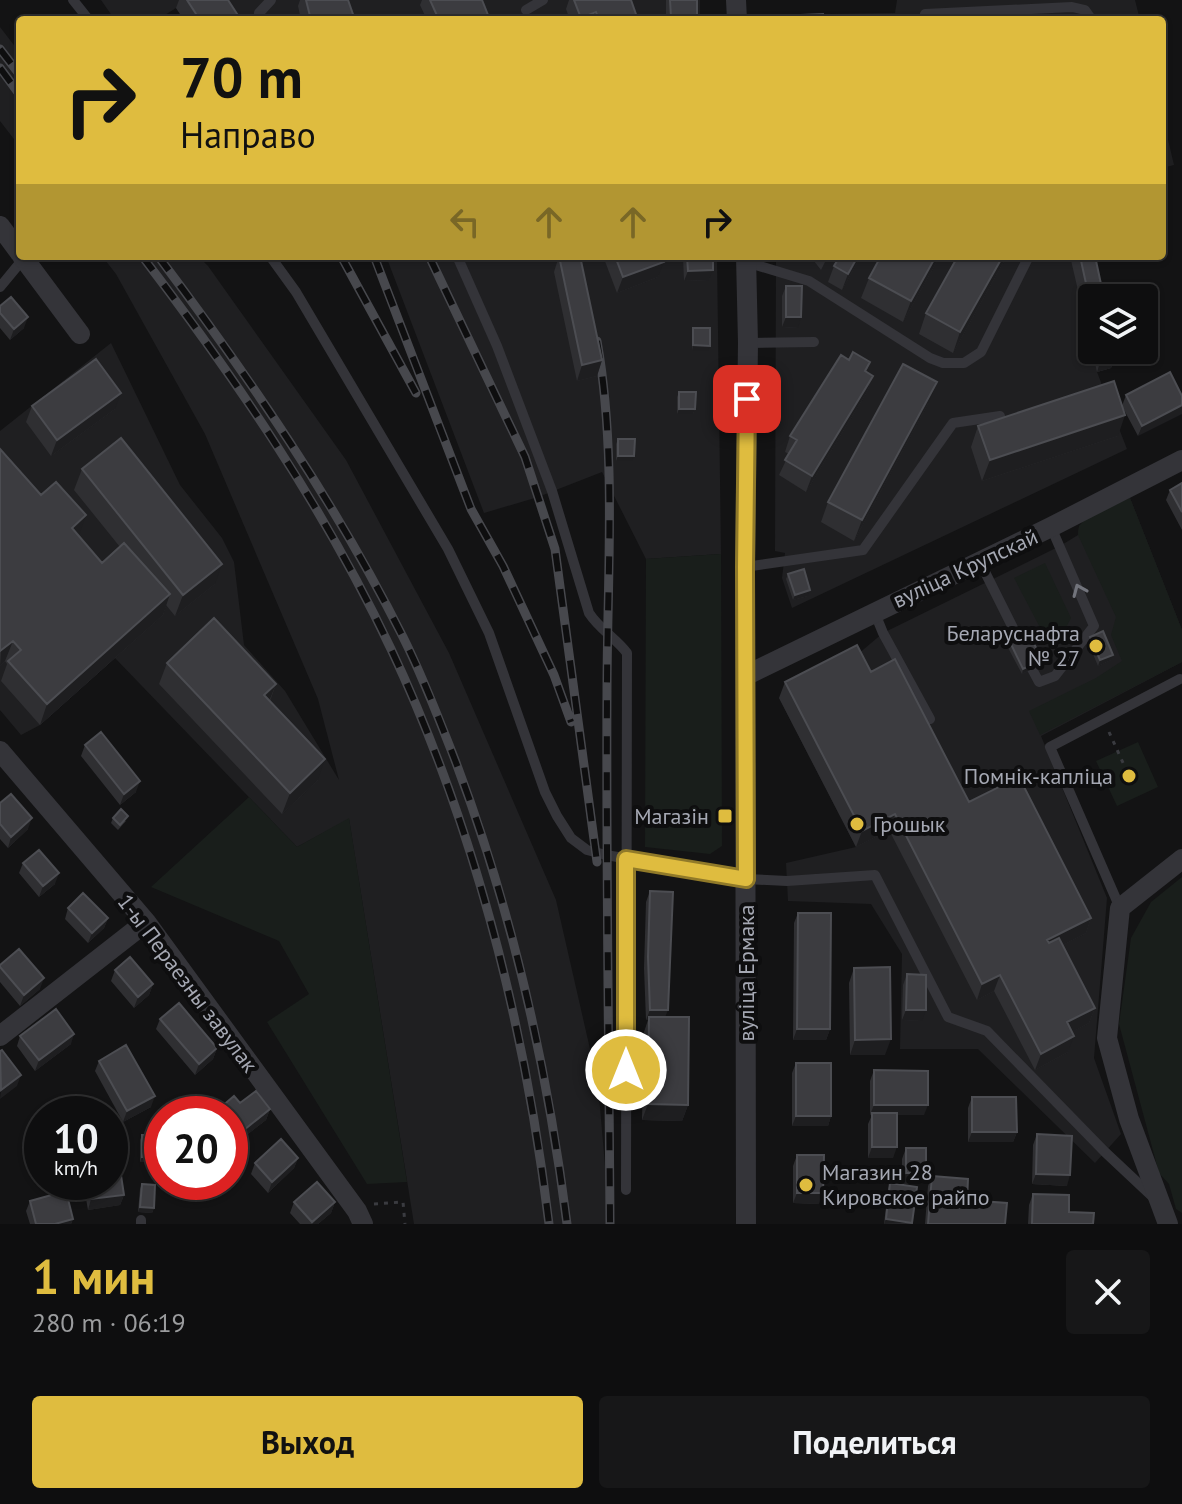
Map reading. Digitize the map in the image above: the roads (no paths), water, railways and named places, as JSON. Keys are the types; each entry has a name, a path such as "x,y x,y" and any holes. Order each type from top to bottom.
{"street":[{"path":"0,226 16,247"},
{"path":"26,260 80,334"},
{"name":"вуліца Ермака","path":"746,260 746,1224"},
{"name":"вуліца Крупскай","path":"747,675 1182,460"},
{"name":"1-ы Пераезны завулак","path":"0,751 146,922 357,1211 366,1215"},
{"path":"1164,1214 1129,1119 1107,1038 1120,908 1182,859"},
{"path":"0,1036 146,922"}],"lane":[{"path":"73,0 86,16"},
{"path":"259,16 271,0"},
{"path":"526,10 543,0"},
{"path":"925,14 1072,7 1085,10 1089,16"},
{"path":"0,287 19,260"},
{"path":"273,260 296,292 448,549 489,633 545,792 571,838 587,850 746,879 787,881 875,875 948,1017 987,1031 1164,1214"},
{"path":"459,260 497,346 552,491 589,613 598,627 627,653 626,1190"},
{"path":"749,260 809,281 930,358 943,363 964,363 981,352 1027,260"},
{"path":"748,343 814,342"},
{"path":"745,567 863,550 953,423 1000,416"},
{"path":"1032,669 1039,682 1055,676 1094,626 1051,527"},
{"path":"980,562 1018,638"},
{"path":"874,611 930,719"},
{"path":"1120,908 1050,747 1180,679"}],"railway":[{"path":"0,49 16,70"},
{"path":"0,68 16,90"},
{"path":"145,260 245,397 308,496 365,597 421,718 448,787 493,930 526,1076 549,1224"},
{"path":"161,260 258,394 320,489 377,587 424,683 475,816 510,931 538,1047 567,1224"},
{"path":"343,260 416,393"},
{"path":"376,260 471,509 503,566 554,675 571,722"},
{"path":"431,260 525,457 555,549 597,862"},
{"path":"597,341 607,427 610,515 607,648 610,1224"}],"place":[{"name":"Беларуснафта № 27","path":"1096,646"},
{"name":"Помнік-капліца","path":"1129,776"},
{"name":"Магазін","path":"725,816"},
{"name":"Грошык","path":"857,824"},
{"name":"Магазин 28 Кировское райпо","path":"806,1185"}]}
